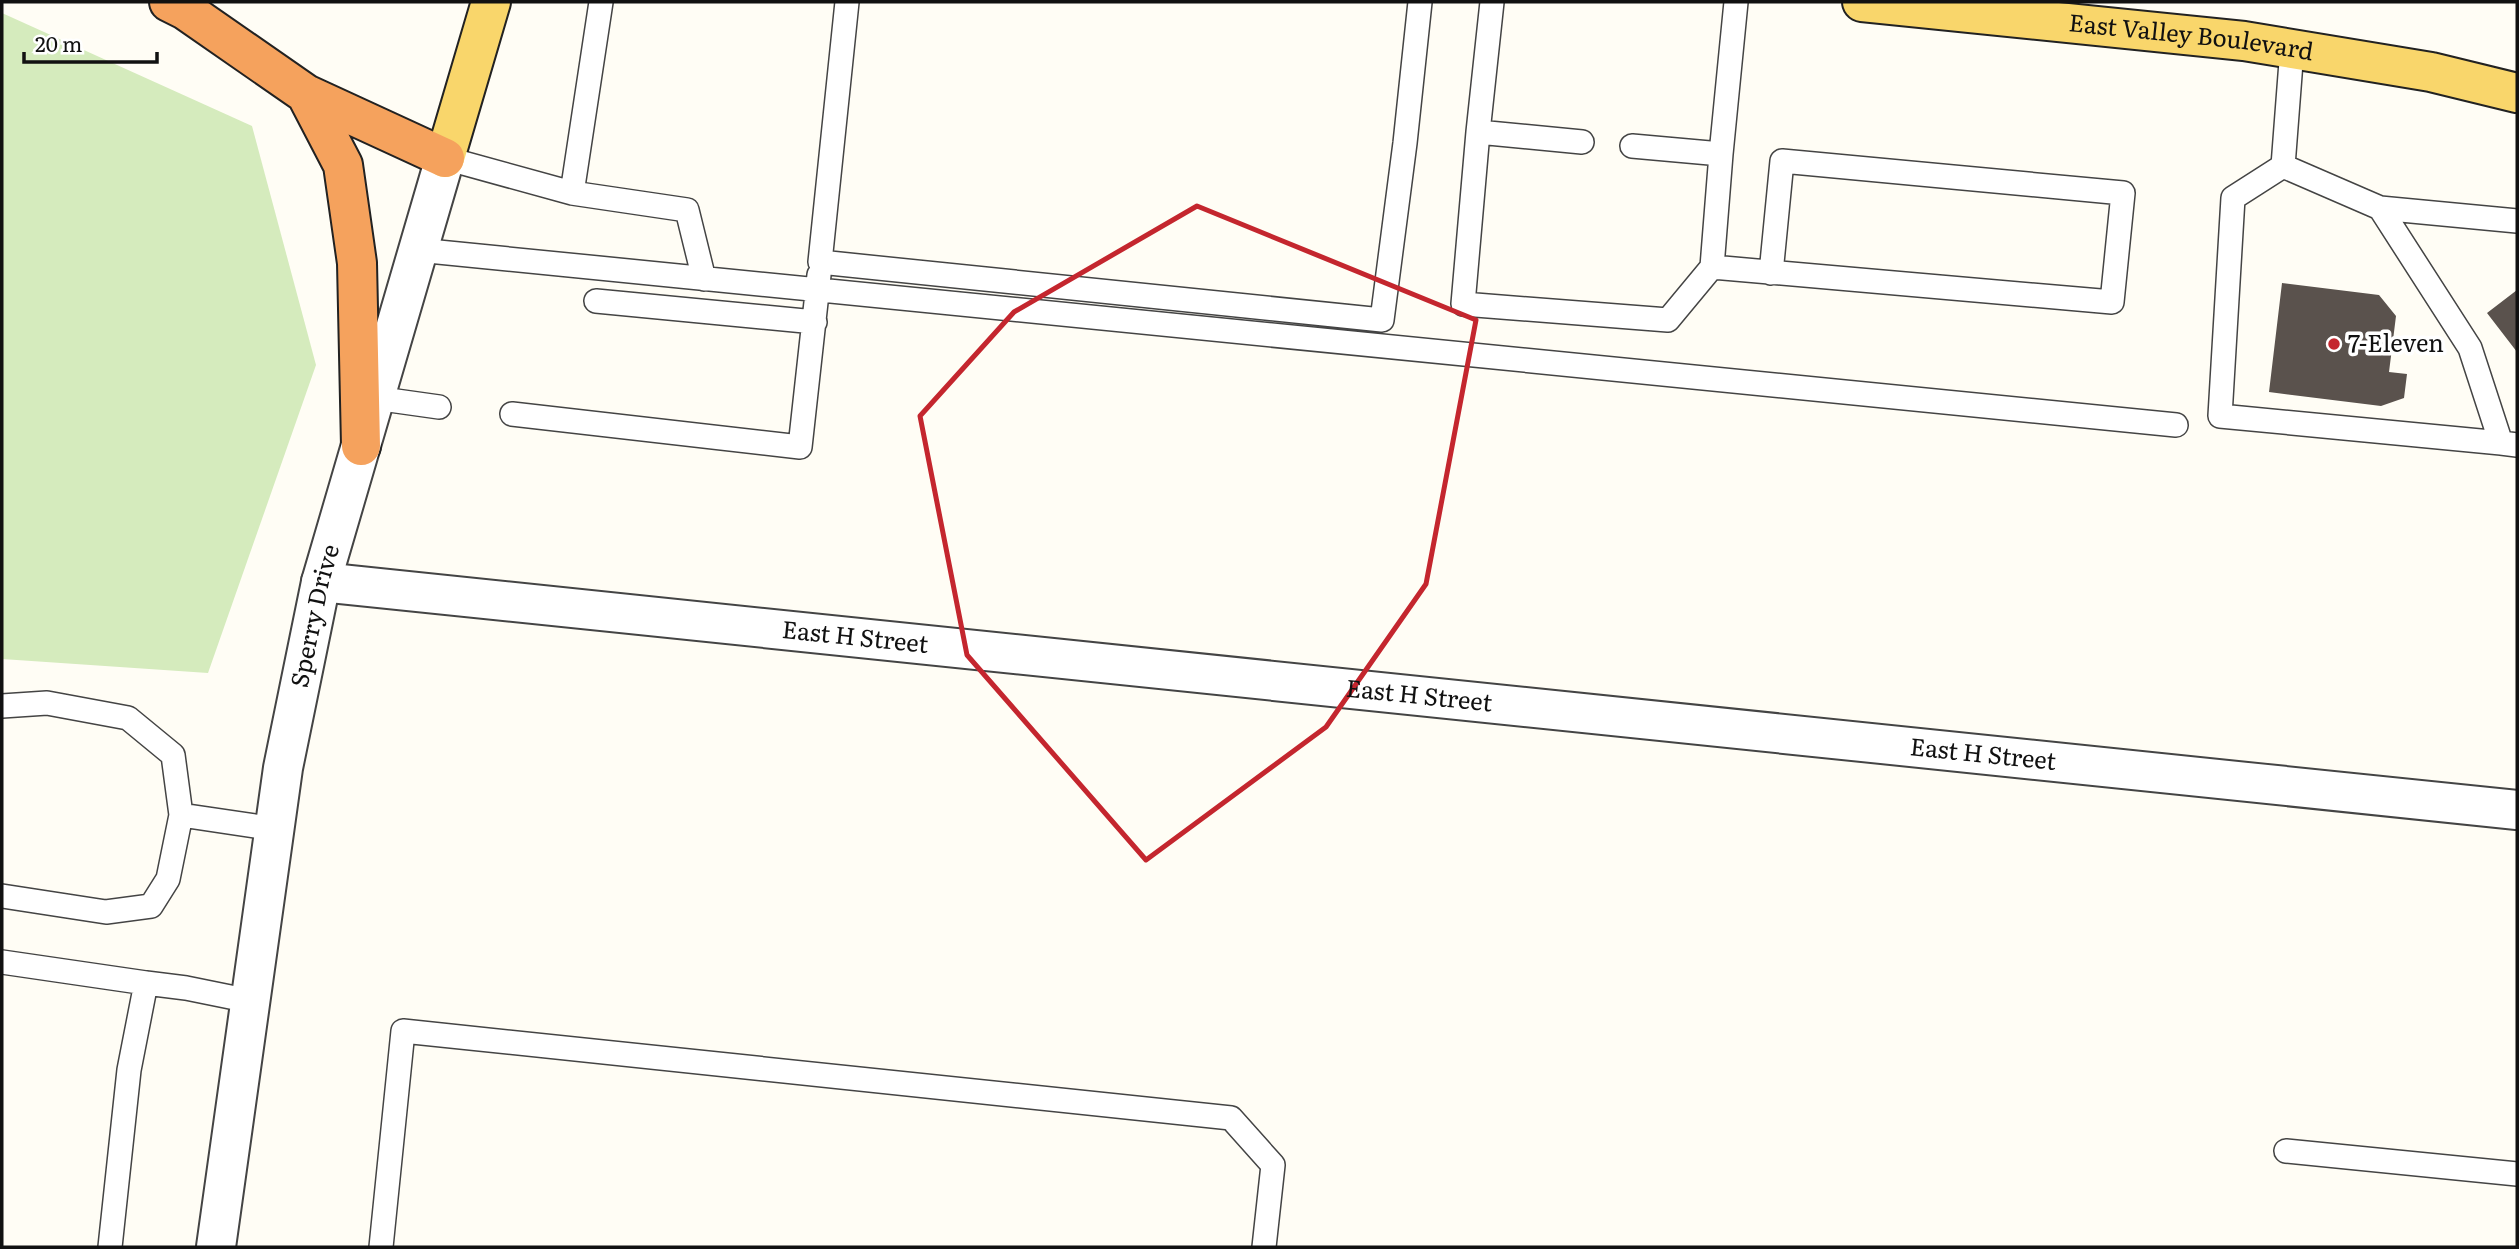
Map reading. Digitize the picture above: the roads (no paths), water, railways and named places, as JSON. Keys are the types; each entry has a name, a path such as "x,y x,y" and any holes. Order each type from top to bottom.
{"highway":[{"path":"169,2 185,10 306,94 445,158"},
{"path":"306,94 343,166 357,263 361,446"}],"main road":[{"name":"Sperry Drive","path":"445,158 491,2"},
{"name":"East Valley Boulevard","path":"1861,2 2244,41 2431,72 2517,93"}],"street":[{"name":"Sperry Drive","path":"216,1247 283,768 321,582 445,158"},
{"name":"East H Street","path":"321,582 2517,810"}],"lane":[{"path":"572,192 600,2"},
{"path":"512,414 800,446 847,2"},
{"path":"1380,346 1420,2"},
{"path":"1492,2 1463,304 1668,320 1712,267 1736,2"},
{"path":"2283,166 2292,49"},
{"path":"1478,132 1582,142"},
{"path":"1632,146 1721,154"},
{"path":"445,158 572,192 687,210 704,279"},
{"path":"1712,267 1771,273 2112,302 2123,193 1782,161 1771,273"},
{"path":"2283,166 2380,208 2517,221"},
{"path":"2283,166 2233,198 2220,416 2509,444 2470,348 2380,208"},
{"path":"418,250 2176,425"},
{"path":"820,262 1382,320"},
{"path":"596,301 815,322"},
{"path":"374,398 439,407"},
{"path":"2,706 47,703 128,718 173,755 181,815 168,879 151,906 106,912 2,895"},
{"path":"181,815 275,829"},
{"path":"2,962 186,988 250,1001"},
{"path":"110,1247 129,1070 146,983"},
{"path":"381,1247 403,1031 1231,1118 1273,1165 1264,1247"},
{"path":"2286,1151 2517,1174"}],"place":[{"name":"7-Eleven","path":"2334,344"}]}
